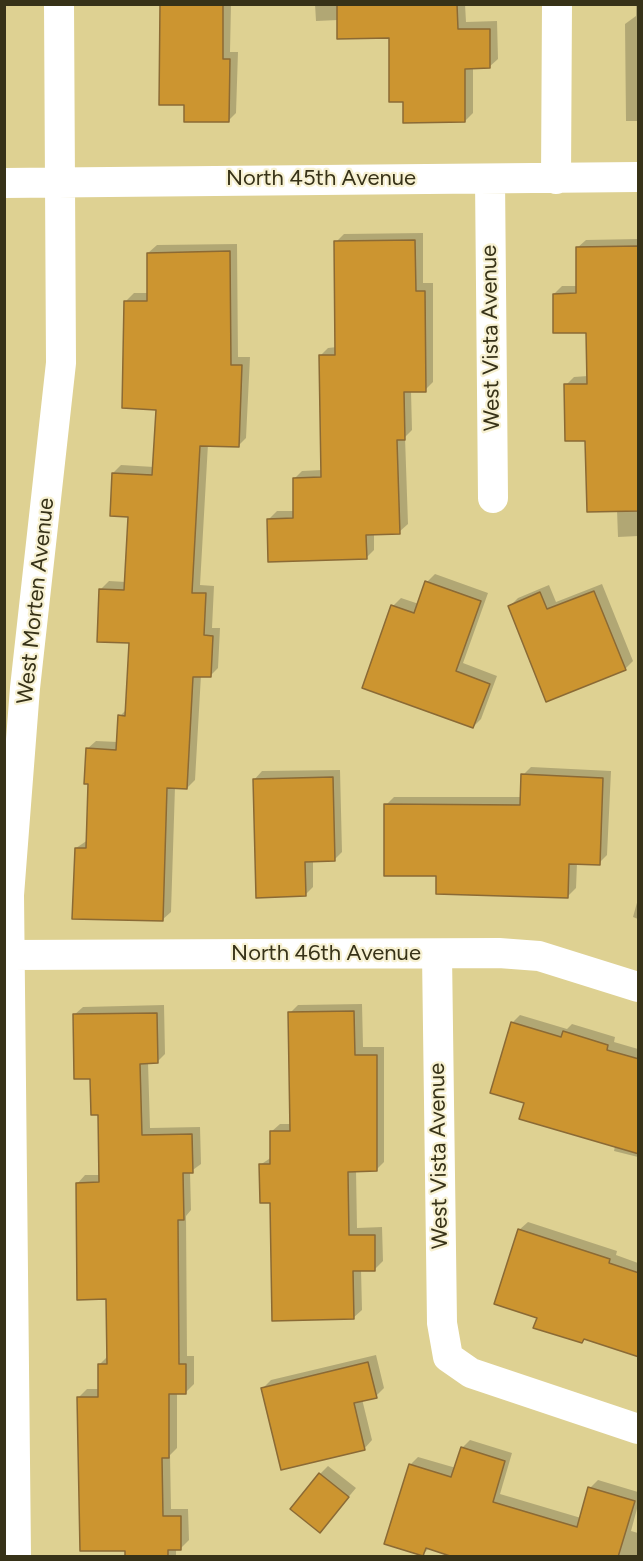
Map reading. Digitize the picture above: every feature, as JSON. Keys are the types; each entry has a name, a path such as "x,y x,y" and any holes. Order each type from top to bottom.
{"street":[{"name":"West Morten Avenue","path":"16,1557 8,1181 9,955 14,814 13,744 25,688 61,363 59,4"},
{"path":"556,179 557,4"},
{"name":"North 45th Avenue","path":"4,183 639,177"},
{"name":"West Vista Avenue","path":"490,179 493,498"},
{"name":"West Vista Avenue","path":"437,954 442,1323 448,1357 471,1373 639,1429"},
{"name":"North 46th Avenue","path":"9,955 437,954 539,956 639,987"}],"building":[{"path":"160,4 223,4 223,59 230,59 229,122 184,122 184,105 159,105"},
{"path":"337,4 457,4 458,29 490,29 490,68 465,69 465,122 403,123 403,102 389,102 389,38 337,39"},
{"path":"415,240 416,291 425,291 426,392 404,392 405,440 397,440 400,534 366,535 367,559 268,562 267,519 293,518 293,478 321,477 319,355 335,355 334,241"},
{"path":"639,246 639,511 587,512 585,441 565,441 564,384 587,384 586,333 553,333 553,294 576,293 576,247"},
{"path":"230,251 231,365 242,365 239,447 200,446 192,593 206,593 204,635 213,636 211,677 193,677 187,789 167,788 163,921 72,919 75,848 86,848 88,784 84,784 86,748 116,750 118,715 125,716 129,643 97,642 99,589 124,590 128,517 110,516 112,473 152,475 156,410 122,408 124,301 147,301 147,253"},
{"path":"425,581 481,601 456,671 490,684 473,728 362,688 391,605 414,613"},
{"path":"594,591 626,670 546,702 508,606 540,592 547,609"},
{"path":"521,774 603,778 600,865 569,864 568,898 436,894 436,876 384,876 384,804 520,805"},
{"path":"333,777 335,861 305,862 306,896 256,898 253,779"},
{"path":"354,1011 355,1055 377,1055 377,1171 348,1172 349,1235 375,1235 375,1271 353,1271 354,1319 272,1321 270,1203 260,1203 259,1164 270,1164 270,1131 290,1131 288,1012"},
{"path":"157,1013 158,1063 140,1064 142,1135 192,1134 193,1173 183,1173 184,1220 178,1220 179,1364 186,1364 186,1394 169,1394 169,1458 162,1458 163,1516 181,1516 181,1550 168,1550 168,1557 125,1557 125,1551 80,1551 77,1397 98,1397 98,1364 107,1364 106,1299 77,1300 76,1183 99,1182 98,1115 91,1115 90,1079 74,1079 73,1014"},
{"path":"511,1022 561,1037 563,1031 608,1045 607,1050 639,1059 639,1154 519,1119 524,1103 490,1093"},
{"path":"518,1229 610,1259 609,1263 639,1273 639,1357 584,1339 582,1343 533,1328 537,1318 494,1304"},
{"path":"368,1362 377,1398 354,1403 365,1450 281,1470 261,1388"},
{"path":"461,1447 505,1461 493,1502 577,1527 588,1487 635,1501 618,1557 453,1557 426,1548 423,1556 384,1544 409,1464 451,1477"},
{"path":"319,1473 349,1497 320,1533 290,1509"}]}
